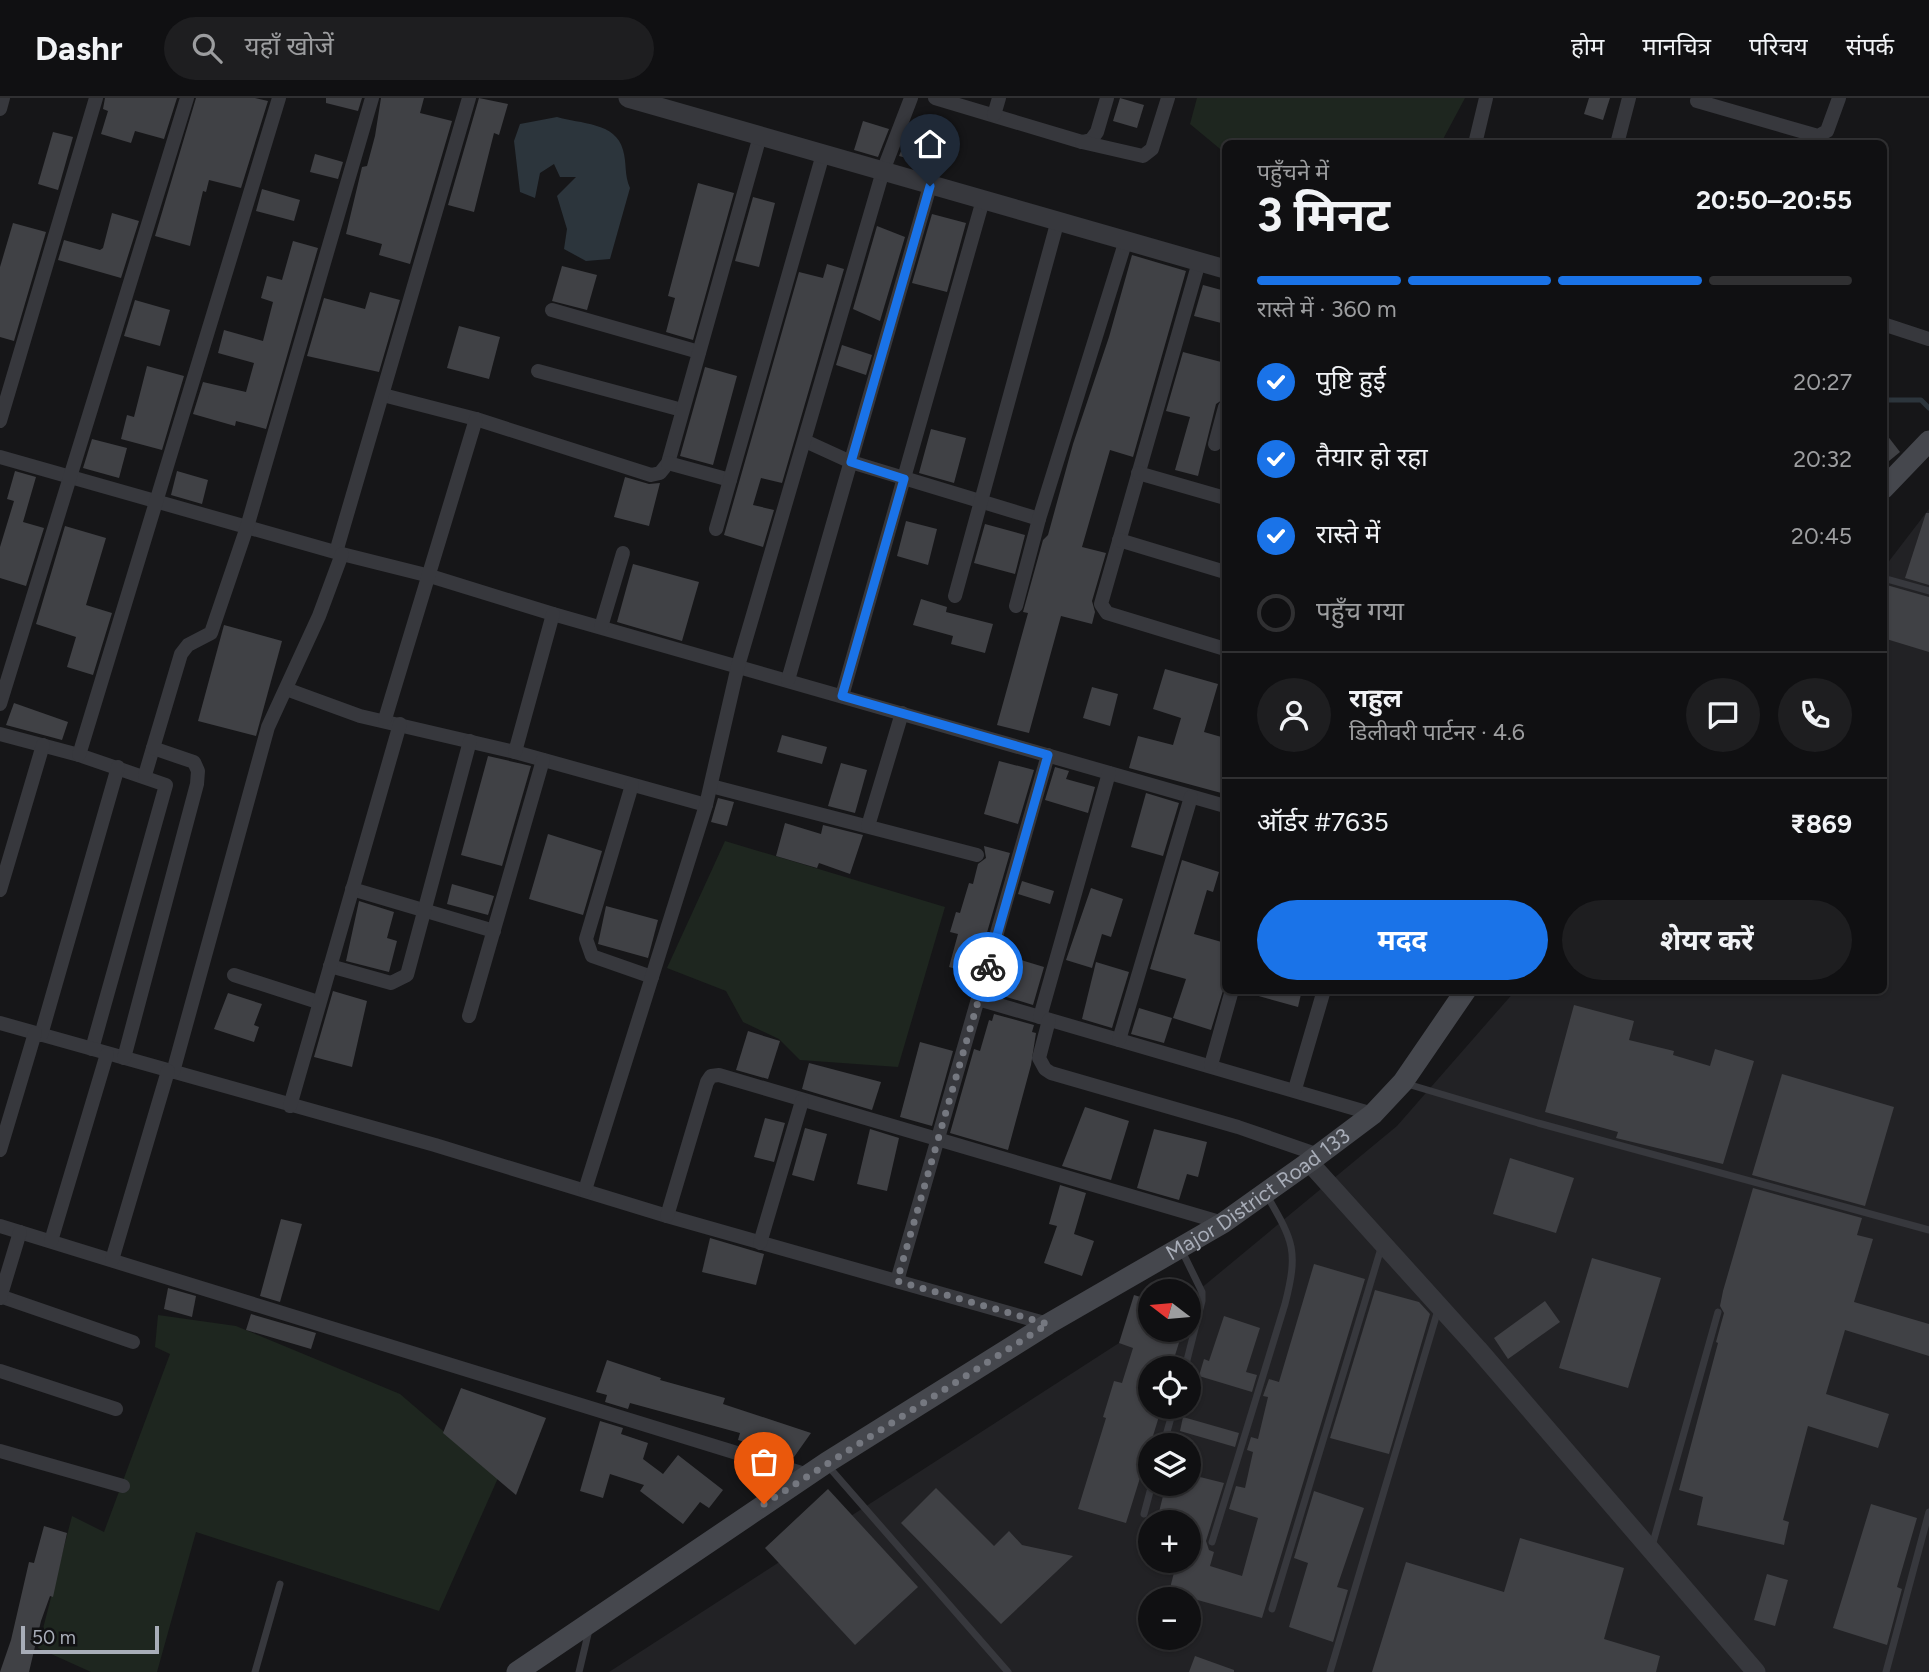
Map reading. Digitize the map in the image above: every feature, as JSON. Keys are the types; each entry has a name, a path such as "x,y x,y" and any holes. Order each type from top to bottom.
{"main road":[{"path":"1887,482 1929,441"},
{"name":"Major District Road 133","path":"517,1672 816,1469 1048,1324 1223,1223 1314,1159 1373,1114 1403,1082 1463,994"}],"street":[{"path":"0,109 3,98"},
{"path":"0,421 96,98"},
{"path":"0,704 68,476 187,98"},
{"path":"79,755 279,98"},
{"path":"145,775 181,654 188,645 211,633 247,527 372,98"},
{"path":"112,1260 171,1072 268,727 286,689 339,553 470,98"},
{"path":"628,98 1222,268"},
{"path":"585,1190 706,805 738,666 883,171 911,98"},
{"path":"935,98 1132,156 1143,156 1152,149 1168,98"},
{"path":"994,115 999,98"},
{"path":"1082,142 1091,140 1097,132 1107,98"},
{"path":"1476,140 1486,98"},
{"path":"1618,140 1629,98"},
{"path":"1697,101 1818,136 1827,131 1839,98"},
{"path":"383,396 476,419 651,475 660,474 668,463 760,136"},
{"path":"716,529 823,153"},
{"path":"788,680 930,186"},
{"path":"842,696 983,200"},
{"path":"955,596 1058,220"},
{"path":"1016,606 1126,240"},
{"path":"1199,262 1102,596 1102,610 1222,648"},
{"path":"552,310 699,352"},
{"path":"1887,325 1929,339"},
{"path":"538,371 682,410"},
{"path":"1215,444 1222,418"},
{"path":"385,719 476,419"},
{"path":"805,441 851,462 1040,519"},
{"path":"0,457 339,553 430,576 601,628 1222,805"},
{"path":"668,463 730,480"},
{"path":"1138,473 1222,497"},
{"path":"1119,540 1222,571"},
{"path":"601,628 623,552"},
{"path":"515,752 553,614"},
{"path":"286,689 333,708 515,752 706,805"},
{"path":"867,827 902,713"},
{"path":"290,1106 317,1002 330,966 400,723"},
{"path":"0,734 145,775 166,785 92,1049"},
{"path":"330,966 391,983 400,981 407,975 470,741"},
{"path":"0,890 43,745"},
{"path":"124,1058 197,784 198,771 194,762 153,748"},
{"path":"897,1281 1048,755"},
{"path":"469,1016 543,760"},
{"path":"0,1150 38,1034 118,767"},
{"path":"1109,773 1045,1018 1040,1058 1045,1069 1051,1073 1238,1127 1314,1159 1756,1672"},
{"path":"632,785 586,939 592,956 652,977"},
{"path":"711,786 977,855"},
{"path":"1119,1040 1191,797"},
{"path":"352,889 494,931"},
{"path":"234,975 317,1002"},
{"path":"1210,1065 1231,994"},
{"path":"1295,1089 1323,994"},
{"path":"978,999 1295,1089 1373,1114"},
{"path":"0,1023 1048,1324"},
{"path":"51,1241 107,1054"},
{"path":"667,1216 706,1082 711,1076 719,1075 1223,1223"},
{"path":"760,1242 802,1101"},
{"path":"0,1226 816,1469"},
{"path":"20,1232 0,1297 133,1342"},
{"path":"0,1371 116,1409"},
{"path":"0,1451 123,1486"}],"lane":[{"path":"1887,579 1929,591"},
{"path":"1403,1082 1538,1123 1929,1230"},
{"path":"1212,1542 1285,1304 1293,1266 1290,1237 1265,1194"},
{"path":"1272,1609 1383,1241"},
{"path":"1180,1248 1202,1292 1188,1356"},
{"path":"1331,1672 1439,1306"},
{"path":"1651,1550 1718,1312"},
{"path":"816,1469 1008,1672"},
{"path":"1885,1672 1929,1512"},
{"path":"255,1672 279,1584"},
{"path":"579,1672 591,1623"}],"shaded area":[{"path":"1197,98 1465,98 1443,140 1222,140 1222,151 1190,124"},
{"path":"557,117 605,129 619,141 623,150 630,188 610,259 586,261 564,249 567,229 557,196 576,177 560,177 554,164 540,173 535,198 520,192 514,141 520,124"},
{"path":"1929,509 1929,1672 609,1672 1138,1331 1138,1342 1201,1342 1201,1288 1397,1126 1512,994 1887,994 1887,564"},
{"path":"725,841 945,907 898,1067 800,1060 779,1039 743,1022 726,991 667,968"},
{"path":"158,1315 236,1326 400,1394 498,1478 439,1611 196,1532 157,1672 91,1672 38,1648 72,1516 104,1532 170,1354 155,1347"}],"building":[{"path":"105,98 177,98 164,139 135,131 131,143 101,134 108,111 103,109"},
{"path":"196,98 255,98 268,101 241,188 209,180 206,192 203,191 190,246 155,236"},
{"path":"326,98 362,98 358,111 326,103"},
{"path":"381,98 424,98 420,113 452,121 410,264 379,255 382,244 346,234 362,167 367,166 375,136"},
{"path":"479,98 508,104 499,135 494,133 474,212 448,205"},
{"path":"1120,98 1144,105 1137,128 1113,121"},
{"path":"1589,98 1610,98 1603,120 1584,114"},
{"path":"863,121 889,129 878,157 854,150"},
{"path":"913,122 928,126 918,161 899,156"},
{"path":"53,132 73,137 58,190 38,184"},
{"path":"315,154 343,162 338,179 310,172"},
{"path":"698,183 734,193 693,340 666,332 675,298 668,296"},
{"path":"262,189 300,200 294,221 256,211"},
{"path":"753,197 775,203 759,267 735,261"},
{"path":"112,213 139,221 121,278 58,260 64,240 100,250 103,248"},
{"path":"932,214 966,223 947,292 912,283"},
{"path":"13,223 46,232 14,341 0,337 0,267"},
{"path":"877,226 905,237 880,321 853,309"},
{"path":"293,241 318,248 266,429 236,421 235,426 193,414 203,382 246,392 254,363 218,353 224,330 263,341 273,302 261,298 267,276 282,280"},
{"path":"1132,255 1186,271 1133,457 1110,450 1082,547 1106,553 1092,601 1095,612 1092,624 1061,616 1029,733 997,725 1028,613 1023,612 1043,540 1048,535 1073,444 1109,337"},
{"path":"827,264 844,269 782,483 761,478 753,505 774,510 763,547 724,535 799,272 823,278"},
{"path":"562,266 597,275 587,310 552,301"},
{"path":"1203,285 1222,290 1222,323 1194,316"},
{"path":"370,292 400,300 379,372 307,356 324,298 365,309"},
{"path":"135,300 170,310 160,346 124,336"},
{"path":"459,326 500,337 489,379 447,368"},
{"path":"842,345 872,355 866,375 836,365"},
{"path":"1183,352 1222,362 1222,400 1216,404 1198,476 1175,470 1190,417 1166,411"},
{"path":"147,366 184,376 162,450 121,439 127,415 134,417"},
{"path":"705,367 737,376 713,465 680,456"},
{"path":"931,429 966,438 954,483 919,473"},
{"path":"1887,435 1900,452 1887,463"},
{"path":"92,439 127,448 119,478 83,468"},
{"path":"15,471 36,477 23,522 44,528 26,586 0,578 0,547 14,501 7,499"},
{"path":"177,471 208,480 202,504 171,495"},
{"path":"625,477 649,484 660,483 649,526 614,517"},
{"path":"1926,513 1929,513 1929,585 1905,578"},
{"path":"906,521 937,529 928,565 897,556"},
{"path":"985,524 1025,535 1015,574 974,563"},
{"path":"65,526 106,538 86,605 112,613 93,675 67,667 76,637 36,624"},
{"path":"633,564 699,582 682,641 617,622"},
{"path":"1887,585 1929,597 1929,652 1887,639"},
{"path":"921,599 947,607 946,612 993,624 985,653 951,644 953,636 913,625"},
{"path":"224,625 282,641 256,736 198,721"},
{"path":"1165,669 1218,684 1204,732 1222,737 1222,793 1129,768 1138,736 1173,745 1181,718 1153,709"},
{"path":"1092,687 1118,694 1110,726 1083,718"},
{"path":"14,703 68,722 62,740 6,725"},
{"path":"782,735 827,747 822,764 777,752"},
{"path":"488,756 531,766 502,866 461,855"},
{"path":"999,761 1034,770 1018,824 984,814"},
{"path":"841,763 867,770 855,813 828,806"},
{"path":"1055,767 1069,771 1066,779 1095,787 1088,813 1045,800"},
{"path":"1146,793 1179,803 1163,856 1131,847"},
{"path":"718,798 734,802 727,826 711,822"},
{"path":"785,823 821,834 823,825 863,835 850,874 819,863 817,868 776,856"},
{"path":"548,834 602,851 583,915 529,899"},
{"path":"984,846 1010,853 975,974 949,967 958,934 950,932 956,912 960,913 969,883 973,884 978,864 986,858"},
{"path":"1182,860 1219,872 1213,892 1207,890 1194,934 1222,942 1222,994 1211,1030 1173,1018 1186,979 1150,969"},
{"path":"1022,881 1054,891 1050,904 1018,894"},
{"path":"452,884 494,896 488,915 447,904"},
{"path":"1091,888 1123,899 1111,937 1102,934 1092,968 1066,960"},
{"path":"359,901 394,912 387,938 397,941 389,972 346,961"},
{"path":"606,906 658,920 648,958 598,944"},
{"path":"1001,954 1044,967 1033,1005 1000,995 1003,983 993,981"},
{"path":"1096,962 1129,972 1112,1028 1082,1019"},
{"path":"333,991 367,1001 352,1067 314,1057"},
{"path":"228,993 262,1004 254,1025 259,1027 254,1042 214,1029"},
{"path":"1255,994 1301,994 1298,1007"},
{"path":"1574,1005 1634,1021 1629,1040 1674,1051 1673,1055 1710,1066 1715,1049 1754,1061 1723,1164 1616,1138 1618,1132 1545,1112"},
{"path":"1139,1008 1172,1018 1164,1043 1131,1034"},
{"path":"994,1014 1034,1025 1032,1032 1036,1033 1031,1065 1008,1150 950,1133 974,1049 980,1051 989,1020 992,1021"},
{"path":"748,1031 780,1041 768,1079 736,1070"},
{"path":"920,1042 953,1051 932,1126 900,1117"},
{"path":"809,1063 881,1082 872,1110 802,1089"},
{"path":"1782,1074 1894,1107 1865,1206 1752,1175"},
{"path":"1085,1107 1129,1121 1111,1180 1062,1166"},
{"path":"765,1118 785,1123 774,1162 754,1157"},
{"path":"805,1128 827,1134 814,1181 792,1175"},
{"path":"870,1129 899,1138 887,1191 857,1184"},
{"path":"1154,1129 1207,1142 1198,1177 1187,1174 1179,1200 1137,1188"},
{"path":"1510,1158 1574,1178 1556,1233 1493,1214"},
{"path":"1060,1185 1086,1193 1074,1234 1094,1241 1082,1276 1044,1263 1057,1226 1049,1224"},
{"path":"1753,1188 1862,1218 1857,1235 1873,1239 1854,1302 1929,1324 1929,1356 1845,1330 1826,1394 1889,1414 1878,1448 1808,1426 1783,1520 1789,1522 1784,1545 1697,1525 1703,1497 1679,1490 1718,1343 1716,1342 1724,1313 1720,1306 1723,1291"},
{"path":"281,1219 302,1224 280,1302 260,1296"},
{"path":"710,1238 764,1254 756,1285 702,1272"},
{"path":"1592,1258 1661,1278 1628,1388 1559,1368"},
{"path":"1314,1264 1365,1279 1262,1618 1201,1601 1201,1587 1170,1587 1174,1573 1201,1573 1201,1510 1160,1510 1163,1496 1201,1496 1201,1477 1224,1483 1206,1541 1209,1550 1214,1552 1210,1566 1242,1576 1258,1518 1229,1509 1236,1486 1245,1488 1253,1452 1247,1450 1251,1437 1258,1439 1268,1397 1263,1396 1269,1379 1279,1382"},
{"path":"168,1288 196,1296 192,1317 164,1309"},
{"path":"1375,1290 1419,1302 1430,1314 1389,1454 1330,1438"},
{"path":"1134,1295 1138,1296 1138,1342 1179,1342 1175,1356 1138,1356 1138,1419 1158,1419 1154,1433 1138,1433 1138,1484 1126,1523 1078,1509 1106,1418 1103,1417 1114,1381 1122,1383 1133,1348 1119,1343"},
{"path":"1545,1301 1560,1322 1508,1359 1494,1338"},
{"path":"251,1314 316,1333 311,1349 246,1330"},
{"path":"1224,1316 1260,1328 1246,1372 1257,1375 1252,1392 1201,1377 1204,1359 1209,1361"},
{"path":"607,1360 661,1378 660,1380 725,1398 723,1404 811,1433 794,1457 738,1440 740,1433 630,1403 628,1409 605,1402 607,1395 596,1392"},
{"path":"461,1388 546,1418 516,1495 443,1433"},
{"path":"1183,1419 1190,1419 1239,1433 1235,1447 1201,1437 1201,1433 1180,1431"},
{"path":"600,1421 623,1428 621,1434 648,1443 643,1459 663,1474 678,1455 723,1490 709,1508 700,1502 683,1524 640,1491 644,1485 610,1474 603,1498 580,1491"},
{"path":"936,1488 994,1546 1009,1531 1022,1545 1073,1556 1001,1624 901,1523"},
{"path":"828,1489 918,1587 855,1645 765,1548"},
{"path":"1314,1491 1364,1508 1337,1587 1348,1590 1333,1642 1289,1627 1308,1563 1294,1558"},
{"path":"1871,1504 1917,1518 1897,1587 1902,1589 1887,1645 1833,1628"},
{"path":"44,1526 67,1533 53,1597 50,1596 41,1621 29,1672 0,1672 11,1640 29,1562 34,1563"},
{"path":"1520,1538 1624,1568 1604,1639 1660,1656 1656,1672 1372,1672 1406,1562 1504,1592"},
{"path":"1767,1574 1788,1580 1775,1626 1754,1620"},
{"path":"1195,1656 1234,1670 1234,1672 1189,1672"}],"waterway":[{"path":"1887,400 1921,400 1929,408"}],"way so far":[{"path":"764,1504 1048,1324 897,1281 988,967"}],"route":[{"path":"930,186 851,462 904,479 842,696 1048,755 988,967"}]}
